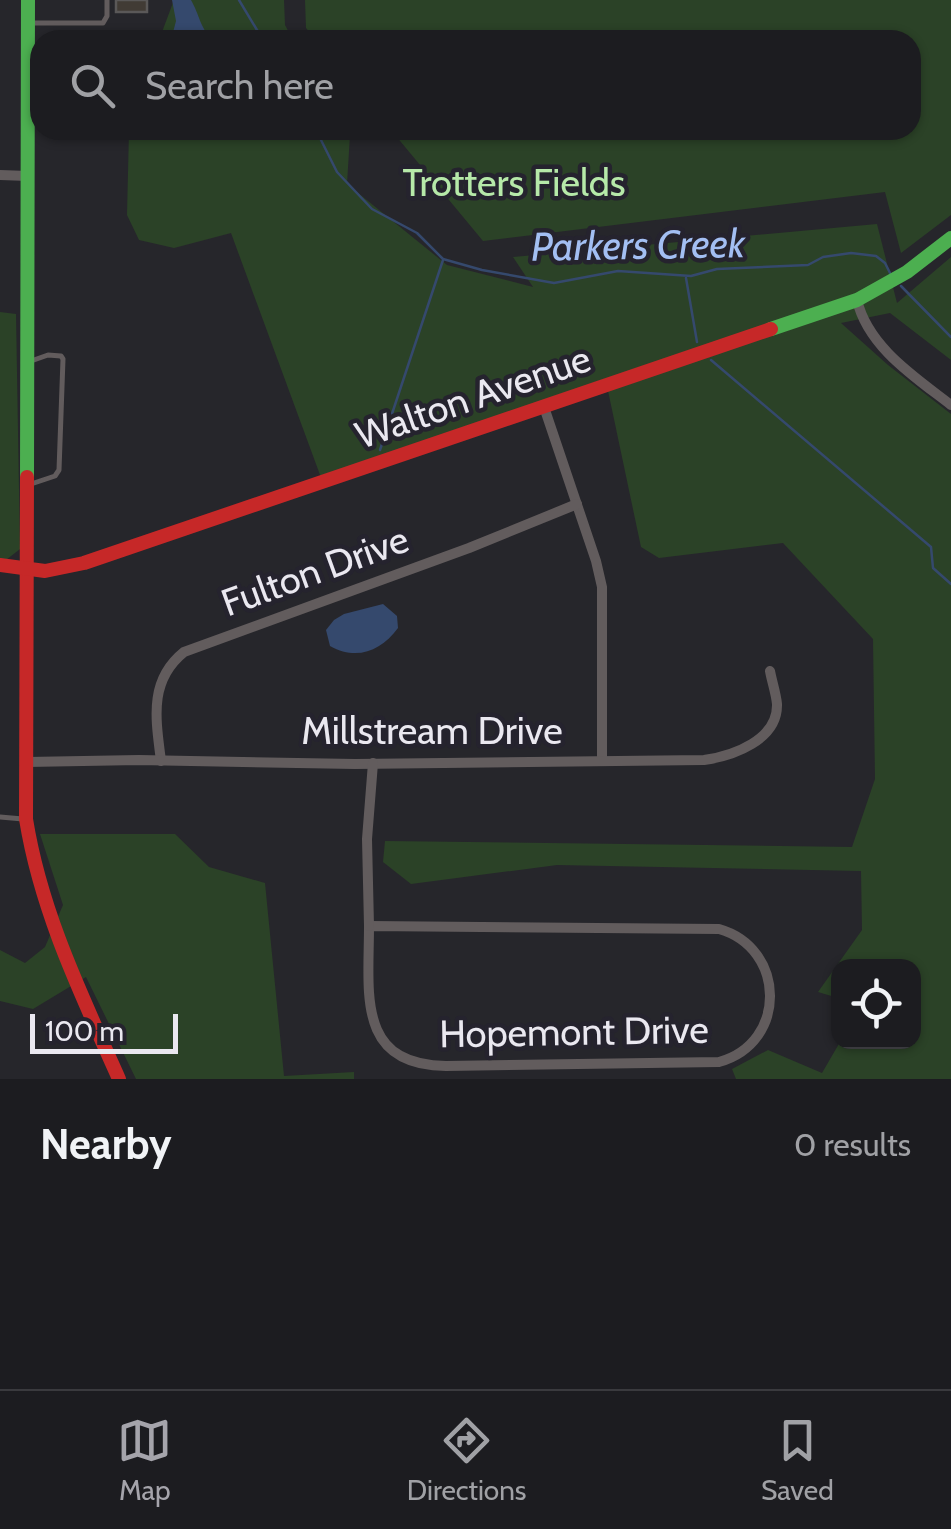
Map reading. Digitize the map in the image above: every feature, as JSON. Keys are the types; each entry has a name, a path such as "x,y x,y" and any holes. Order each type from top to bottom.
{"street":[{"path":"28,0 26,819 34,867 48,908 90,1017 119,1079"},
{"path":"0,176 28,176"},
{"name":"Walton Avenue","path":"0,565 57,571 84,563 857,300 907,272 951,238"},
{"path":"857,300 868,332 910,373 951,404"},
{"path":"544,407 602,588 602,760"},
{"name":"Fulton Drive","path":"162,761 156,700 168,669 184,652 469,548 577,504"},
{"name":"Millstream Drive","path":"27,762 704,760 746,748 774,720 777,706 770,671"},
{"name":"Hopemont Drive","path":"369,926 719,929 735,933 759,955 768,987 766,1022 749,1049 719,1062 446,1066 414,1064 386,1046 372,1019 369,926 368,810 374,763"}],"lane":[{"path":"28,23 103,23 108,0"},
{"path":"27,485 54,476 59,470 63,359 48,355 28,362"},
{"path":"0,817 26,819"}],"green space":[{"path":"174,0 284,0 288,30 163,30"},
{"name":"Trotters Fields","path":"305,0 951,0 951,215 901,253 885,192 483,241 399,140 921,140 921,30 306,28"},
{"path":"129,140 350,140 347,184 447,265 533,287 513,257 877,224 897,303 951,257 951,360 890,313 841,323 951,414 951,1079 736,1079 732,1069 768,1050 822,1073 836,1049 921,1049 921,959 841,959 862,930 861,871 557,865 411,884 383,862 385,841 852,847 875,779 873,639 783,543 659,558 641,547 607,386 323,483 231,233 174,248 139,240 127,215"},
{"path":"0,312 16,314 20,549 6,560 0,559"},
{"path":"40,834 175,834 209,867 265,883 284,1076 354,1072 354,1079 136,1079 86,977 33,1009 0,1001 0,950 25,963 45,947 63,905"},
{"path":"831,974 831,996 818,992"}],"water":[{"path":"172,0 191,0 205,30 174,30"},
{"path":"383,604 397,616 398,628 384,643 359,653 330,646 326,630 334,620"}],"building":[{"path":"116,0 147,0 147,12 116,12"}],"waterway":[{"name":"Parkers Creek","path":"239,0 257,30"},
{"name":"Parkers Creek","path":"321,140 337,172 372,209 417,233 443,259 482,270 554,283 618,271 691,276 717,269 808,265 823,257 851,253 876,256 891,275"},
{"path":"380,450 443,260"},
{"path":"686,278 697,342"},
{"name":"Parkers Creek","path":"901,286 951,337"},
{"path":"711,360 931,547 933,568 951,584"}],"traffic: fast":[{"path":"27,477 28,0"},
{"path":"771,329 857,300 907,272 951,238"}],"traffic: jam":[{"path":"0,565 45,571 84,563 771,329"},
{"path":"27,477 26,819 52,920 119,1079"}]}
